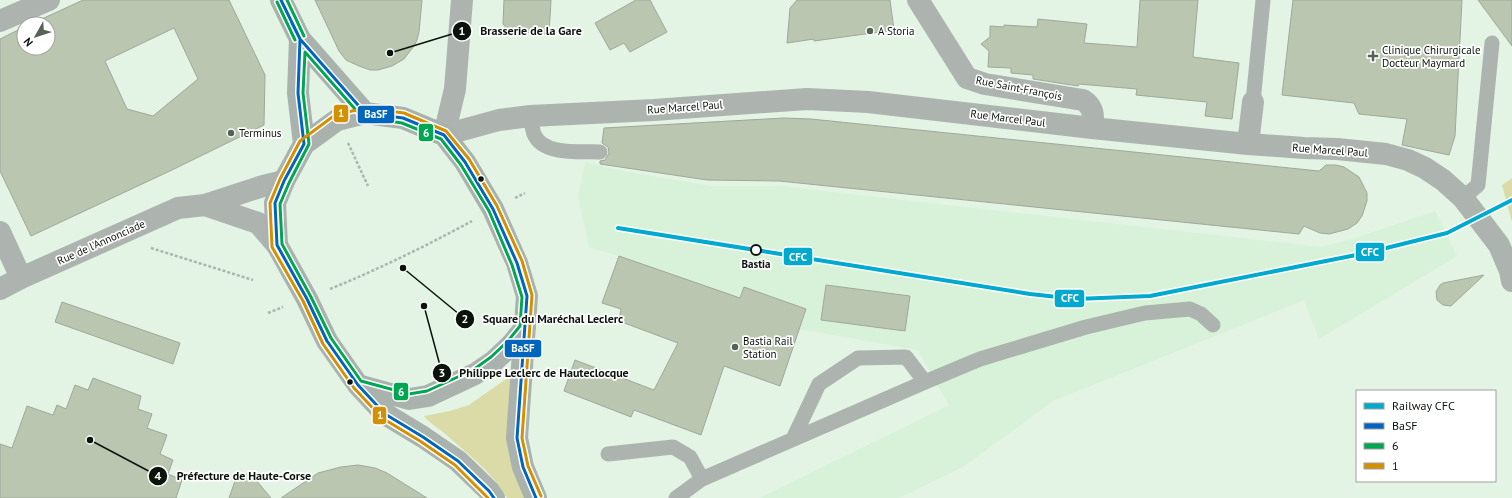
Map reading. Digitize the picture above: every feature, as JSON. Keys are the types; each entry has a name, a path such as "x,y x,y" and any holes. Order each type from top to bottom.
{"main road":[{"path":"281,0 300,39 364,113"},
{"path":"300,39 298,93 304,144"},
{"path":"494,498 490,491 458,461 423,437 385,414 358,385 327,341 277,245 275,203 284,180 304,144 337,120 364,113 403,118 444,135 465,162 493,209 517,263 527,296 517,438 523,467 536,498"},
{"path":"358,385 409,399 428,396 475,374 488,366 511,345 525,328"}],"street":[{"path":"0,21 49,0"},
{"path":"444,135 455,89 462,0"},
{"name":"Rue Saint-François","path":"918,0 967,78 985,84 1083,100 1088,103 1092,109 1094,116 1092,128"},
{"name":"Rue Marcel Paul","path":"444,135 499,120 530,116 654,110 807,99 868,102 1092,128 1248,144 1336,149 1386,154 1408,160 1425,168 1443,180 1463,198 1499,245 1510,271 1512,282"},
{"path":"1248,144 1253,102"},
{"name":"Rue de l'Annonciade","path":"0,289 21,278 178,208 205,205 284,180"},
{"name":"Rue de l'Annonciade","path":"205,205 258,223 277,245"},
{"path":"0,232 21,278"}],"lane":[{"path":"1253,102 1263,0"},
{"path":"1463,198 1478,185 1492,43"},
{"path":"530,116 535,135 545,145 558,151 600,152"},
{"path":"676,498 702,479 980,359 1086,327 1145,313 1190,309 1201,314 1213,325"},
{"path":"793,439 819,384 858,358 906,357 925,382"},
{"path":"608,454 673,447 690,457 702,479"}],"path":[{"path":"268,312 306,299 357,278 429,244 493,209 525,194"},
{"path":"118,235 132,242 253,280"}],"shaded area":[{"path":"585,162 612,169 710,186 780,186 1320,247 1349,240 1435,211 1457,256 1319,339 1304,300 1053,401 963,467 899,498 760,498 949,405 918,350 799,329 790,326 797,306 775,297 770,309 619,256 589,247 578,197"},
{"path":"1512,178 1512,222 1502,185"},
{"path":"509,377 511,381 508,427 525,498 507,498 486,471 424,416 450,411 469,405"}],"building":[{"path":"83,0 229,0 265,75 264,125 31,236 0,171 0,39 16,31 16,56 56,56 56,16 48,16","holes":["174,28 198,79 153,116 127,109 105,61"]},
{"path":"315,0 422,0 417,40 404,59 392,66 378,70 370,70 359,66 346,60 339,51"},
{"path":"504,0 551,0 549,34 510,31 507,29 503,24"},
{"path":"636,0 650,0 667,32 630,52 624,43 610,50 595,23"},
{"path":"797,0 890,0 894,30 814,41 814,39 787,43 790,8"},
{"path":"1140,0 1198,0 1193,57 1239,63 1232,119 1205,116 1207,102 1136,95 1137,89 1079,84 1078,86 1033,79 1033,75 1011,73 1011,68 988,67 989,51 981,44 990,37 990,26 1004,27 1004,25 1037,27 1038,19 1087,24 1084,43 1137,47"},
{"name":"Clinique Chirurgicale Docteur Maymard","path":"1293,0 1462,0 1455,136 1449,155 1402,145 1407,119 1359,114 1354,103 1282,95"},
{"name":"Clinique Chirurgicale Docteur Maymard","path":"1478,0 1512,0 1512,46"},
{"path":"784,118 811,119 1319,171 1326,165 1336,165 1344,167 1359,177 1367,193 1367,201 1362,216 1357,223 1348,229 1329,234 1320,233 1304,226 1299,234 779,181 707,180 600,164 600,161 605,160 609,153 608,147 602,143 604,128"},
{"name":"Bastia Rail Station","path":"619,256 740,298 744,287 806,309 780,386 724,366 701,435 634,410 631,417 564,391 575,360 654,390 678,343 619,321 621,309 602,303"},
{"path":"1484,275 1451,306 1443,305 1437,300 1436,292 1443,283"},
{"path":"826,285 910,296 905,331 821,320"},
{"path":"62,302 180,343 173,364 55,322"},
{"path":"93,378 141,396 138,409 152,414 147,428 167,435 160,454 173,460 168,474 182,480 176,498 0,498 0,444 12,448 27,406 53,415 57,405 66,409 75,385 88,390"},
{"path":"358,465 375,468 387,473 427,498 281,498 318,473 341,467"},
{"path":"250,473 271,498 229,498 236,478"}],"rail line":[{"name":"CFC","path":"618,228 1030,294 1076,299 1150,296 1366,253 1447,233 1512,200"}],"transit line":[{"name":"BaSF","path":"281,0 300,39 365,113 403,118 444,135 465,162 493,209 517,263 527,296 517,438 523,467 536,498"},
{"name":"6","path":"287,0 304,36"},
{"name":"6","path":"277,2 295,40"},
{"name":"BaSF","path":"292,23 300,39 298,93 304,144 284,181 275,203 277,245 307,299 327,341 358,385 385,414 423,437 458,461 489,491 494,498"},
{"name":"6","path":"305,52 362,117 402,123 441,139 461,165 489,211 512,265 522,297 520,326 507,342 491,357 473,370 427,391 409,394 361,381 331,338 311,297 282,244 280,204 309,144 303,93 305,52"},
{"name":"1","path":"488,498 455,465 420,441 382,418 354,388 323,344 303,301 272,247 270,203 280,179 300,141 335,115 365,108 404,113 446,131 469,159 497,206 522,261 532,295 522,438 528,466 541,496"}],"place":[{"name":"A Storia","path":"870,31"},
{"name":"Brasserie de la Gare","path":"390,53"},
{"name":"Clinique Chirurgicale Docteur Maymard","path":"1373,56"},
{"name":"Terminus","path":"231,133"},
{"name":"Bastia","path":"756,250"},
{"name":"Square du Maréchal Leclerc","path":"403,268"},
{"name":"Philippe Leclerc de Hauteclocque","path":"424,306"},
{"name":"Bastia Rail Station","path":"735,347"},
{"name":"Préfecture de Haute-Corse","path":"90,440"}]}
